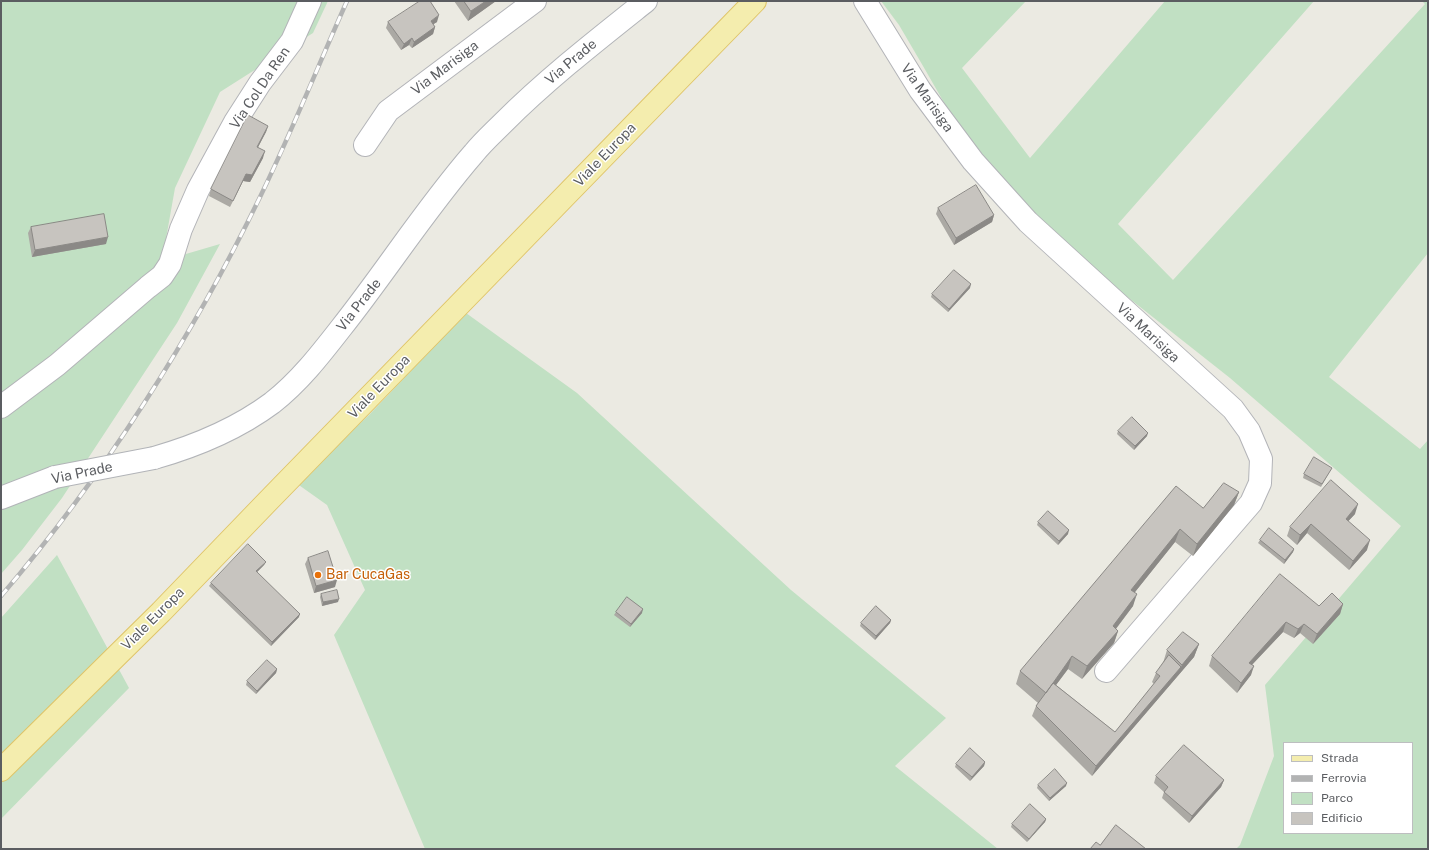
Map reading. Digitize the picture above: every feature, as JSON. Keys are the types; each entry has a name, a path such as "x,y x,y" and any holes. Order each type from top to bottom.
{"main road":[{"name":"Viale Europa","path":"1,770 161,612 268,500 755,1"}],"street":[{"name":"Via Col Da Ren","path":"1,407 57,365 162,276 170,264 181,229 207,174 235,122 260,83 292,41 310,1"},
{"name":"Via Marisiga","path":"365,145 388,111 535,1"},
{"name":"Via Prade","path":"1,498 55,477 154,458 183,450 242,422 271,404 293,385 313,363 370,291 446,186 475,151 528,99 646,1"},
{"name":"Via Marisiga","path":"864,1 920,90 973,161 1028,222 1233,409 1249,431 1261,459 1260,483 1251,503 1106,671"}],"green space":[{"path":"1,1 328,1 313,33 220,92 175,188 162,261 220,244 177,323 62,498 22,550 1,574"},
{"path":"881,1 1026,1 962,68 1030,158 1165,1 1314,1 1118,224 1173,280 1425,4 1422,1 1428,1 1428,253 1329,377 1420,449 1428,440 1428,849 1236,849 1240,845 1274,756 1265,685 1401,526 1230,378 1092,269 1027,208 970,148 899,25"},
{"path":"466,313 577,393 791,590 946,718 895,766 998,849 425,849 334,635 365,590 327,505 296,483 369,415"},
{"path":"57,555 129,688 1,819 1,618"}],"building":[{"path":"420,1 430,1 439,15 431,21 435,27 414,42 412,38 404,44 388,22"},
{"path":"464,1 486,1 471,11"},
{"path":"248,115 268,126 257,147 265,151 252,175 246,174 233,201 211,189"},
{"path":"976,185 994,215 956,238 938,208"},
{"path":"104,214 108,237 35,250 31,227"},
{"path":"954,270 971,284 949,309 932,294"},
{"path":"1132,417 1148,433 1135,446 1118,431"},
{"path":"1314,457 1332,468 1322,484 1304,474"},
{"path":"1331,480 1358,504 1346,519 1370,540 1353,561 1311,524 1300,535 1290,527"},
{"path":"1224,483 1239,492 1197,544 1180,529 1131,590 1137,594 1113,626 1118,631 1087,666 1072,656 1046,693 1020,671 1176,486 1203,508"},
{"path":"1048,511 1069,530 1059,541 1038,522"},
{"path":"1269,528 1294,549 1285,560 1260,540"},
{"path":"248,544 266,562 256,571 300,614 272,642 211,583"},
{"path":"328,551 337,580 316,586 308,558"},
{"path":"1280,574 1319,606 1332,593 1343,604 1317,634 1304,624 1298,629 1286,622 1249,663 1254,666 1241,683 1212,656"},
{"path":"337,590 339,599 323,602 321,594"},
{"path":"627,597 643,609 631,624 616,612"},
{"path":"876,606 891,620 876,636 861,623"},
{"path":"1183,632 1199,644 1182,665 1167,650"},
{"path":"1169,655 1181,667 1096,766 1036,706 1053,683 1115,732 1160,676 1156,673"},
{"path":"267,660 277,669 257,691 247,681"},
{"path":"1184,745 1224,780 1192,816 1164,792 1168,787 1156,776"},
{"path":"970,748 985,762 972,777 956,764"},
{"path":"1055,769 1067,783 1050,798 1038,785"},
{"path":"1030,804 1046,819 1029,839 1012,824"},
{"path":"1116,825 1146,849 1090,849 1096,842 1100,845"}],"railway":[{"path":"1,596 75,503 144,404 176,352 206,300 261,195 347,1"}],"place":[{"name":"Bar CucaGas","path":"318,575"}]}
